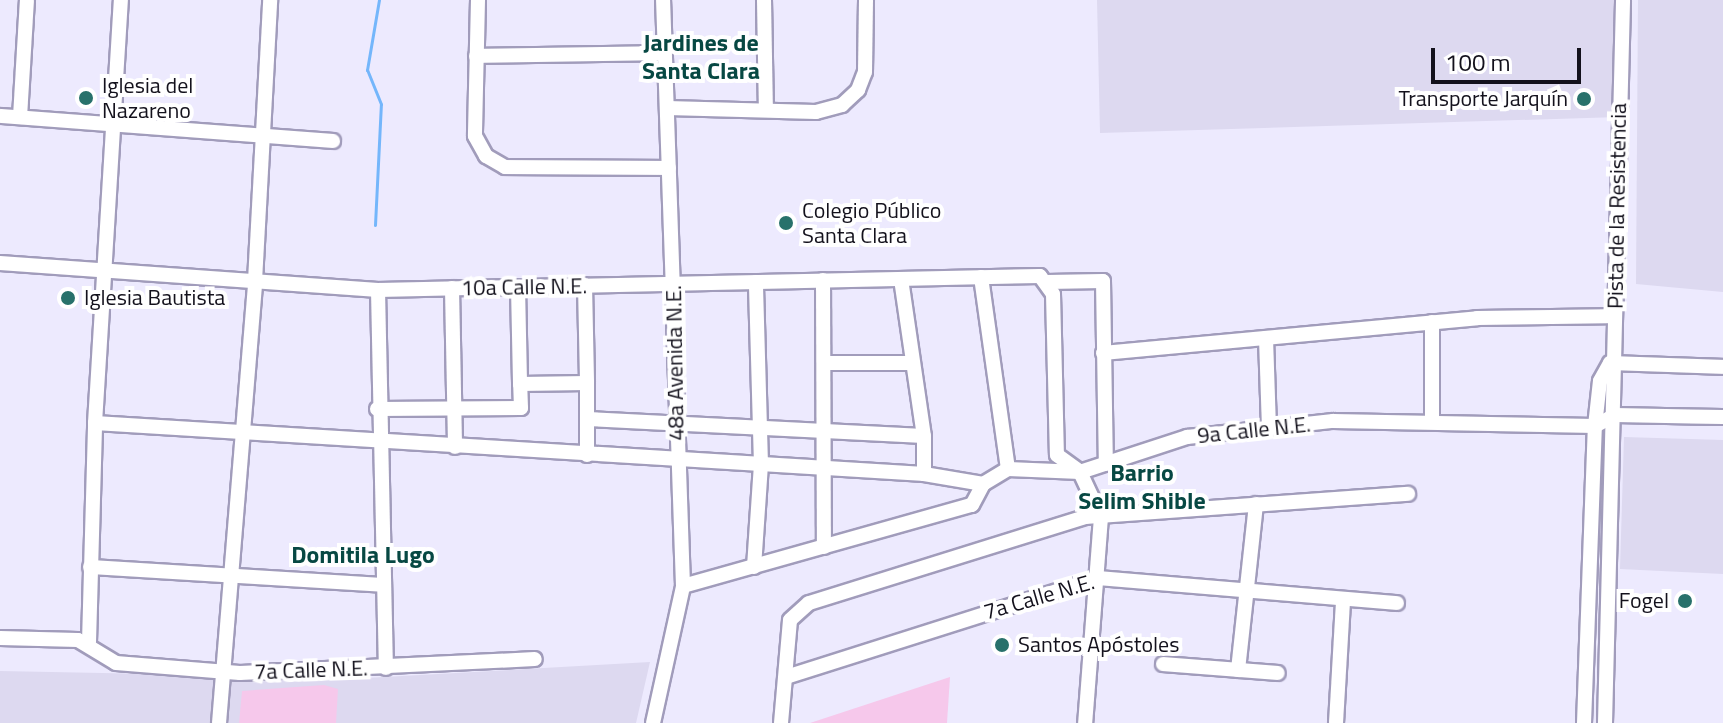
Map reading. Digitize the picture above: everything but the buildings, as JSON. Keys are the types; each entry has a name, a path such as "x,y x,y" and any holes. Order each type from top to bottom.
{"street":[{"path":"20,117 27,0"},
{"path":"0,638 89,642 95,423 121,0"},
{"path":"219,723 226,668 240,432 255,281 270,0"},
{"path":"478,0 475,136 486,156 505,167 669,168"},
{"name":"48a Avenida N.E.","path":"653,723 675,638 683,586 663,0"},
{"path":"764,0 766,110"},
{"path":"667,108 816,112 842,105 858,90 865,72 866,0"},
{"name":"Pista de la Resistencia","path":"1605,723 1615,415 1610,363 1615,316 1623,0"},
{"path":"476,56 663,53"},
{"path":"0,116 333,141"},
{"name":"10a Calle N.E.","path":"0,263 378,290 1040,276 1047,282 1103,281 1103,353"},
{"path":"683,586 972,505 983,484 1008,469 981,277"},
{"path":"901,279 909,363 924,436 924,474"},
{"path":"823,280 826,428 824,547"},
{"path":"754,567 761,465 756,282"},
{"path":"1047,282 1053,294 1057,455 1080,472 1101,517 1099,578 1085,723"},
{"path":"585,285 587,455"},
{"path":"377,409 521,408 518,287"},
{"path":"452,288 455,447"},
{"path":"378,290 377,441 386,668"},
{"path":"1106,464 1103,353 1432,322 1615,316"},
{"path":"1432,322 1432,421"},
{"path":"1266,338 1269,428"},
{"path":"825,363 909,363"},
{"path":"1610,363 1723,367"},
{"name":"Pista de la Resistencia","path":"1584,723 1595,426 1600,381 1610,363"},
{"path":"520,384 587,383"},
{"path":"1595,426 1615,415 1723,417"},
{"path":"587,419 677,426 826,428 924,436"},
{"name":"9a Calle N.E.","path":"1008,469 1080,472 1187,437 1333,421 1595,426"},
{"path":"95,423 678,461 823,467 924,474 983,484"},
{"path":"781,723 790,620 797,609 1085,517 1408,494"},
{"path":"1238,670 1256,504"},
{"path":"90,567 232,573 383,585"},
{"name":"7a Calle N.E.","path":"786,677 1099,578 1343,602 1397,603"},
{"path":"1336,723 1343,602"},
{"name":"7a Calle N.E.","path":"89,642 102,658 116,663 226,668 240,673 535,659"},
{"path":"1163,664 1278,673"}],"shaded area":[{"path":"1097,0 1619,0 1619,117 1100,133"},
{"path":"1638,0 1723,0 1723,292 1636,284"},
{"path":"1624,437 1723,440 1723,574 1620,569"},
{"path":"650,662 636,723 0,723 0,671 366,678"},
{"path":"950,677 947,723 810,723"},
{"path":"324,685 338,689 336,723 239,723 242,691"}],"waterway":[{"path":"375,225 381,104 367,70 379,0"}],"place":[{"name":"Iglesia del Nazareno","path":"86,98"},
{"name":"Transporte Jarquín","path":"1584,99"},
{"name":"Colegio Público Santa Clara","path":"786,223"},
{"name":"Iglesia Bautista","path":"68,298"},
{"name":"Fogel","path":"1685,601"},
{"name":"Santos Apóstoles","path":"1002,645"}],"district":[{"name":"Jardines de Santa Clara","path":"701,57"},
{"name":"Barrio Selim Shible","path":"1142,487"},
{"name":"Domitila Lugo","path":"363,555"}]}
